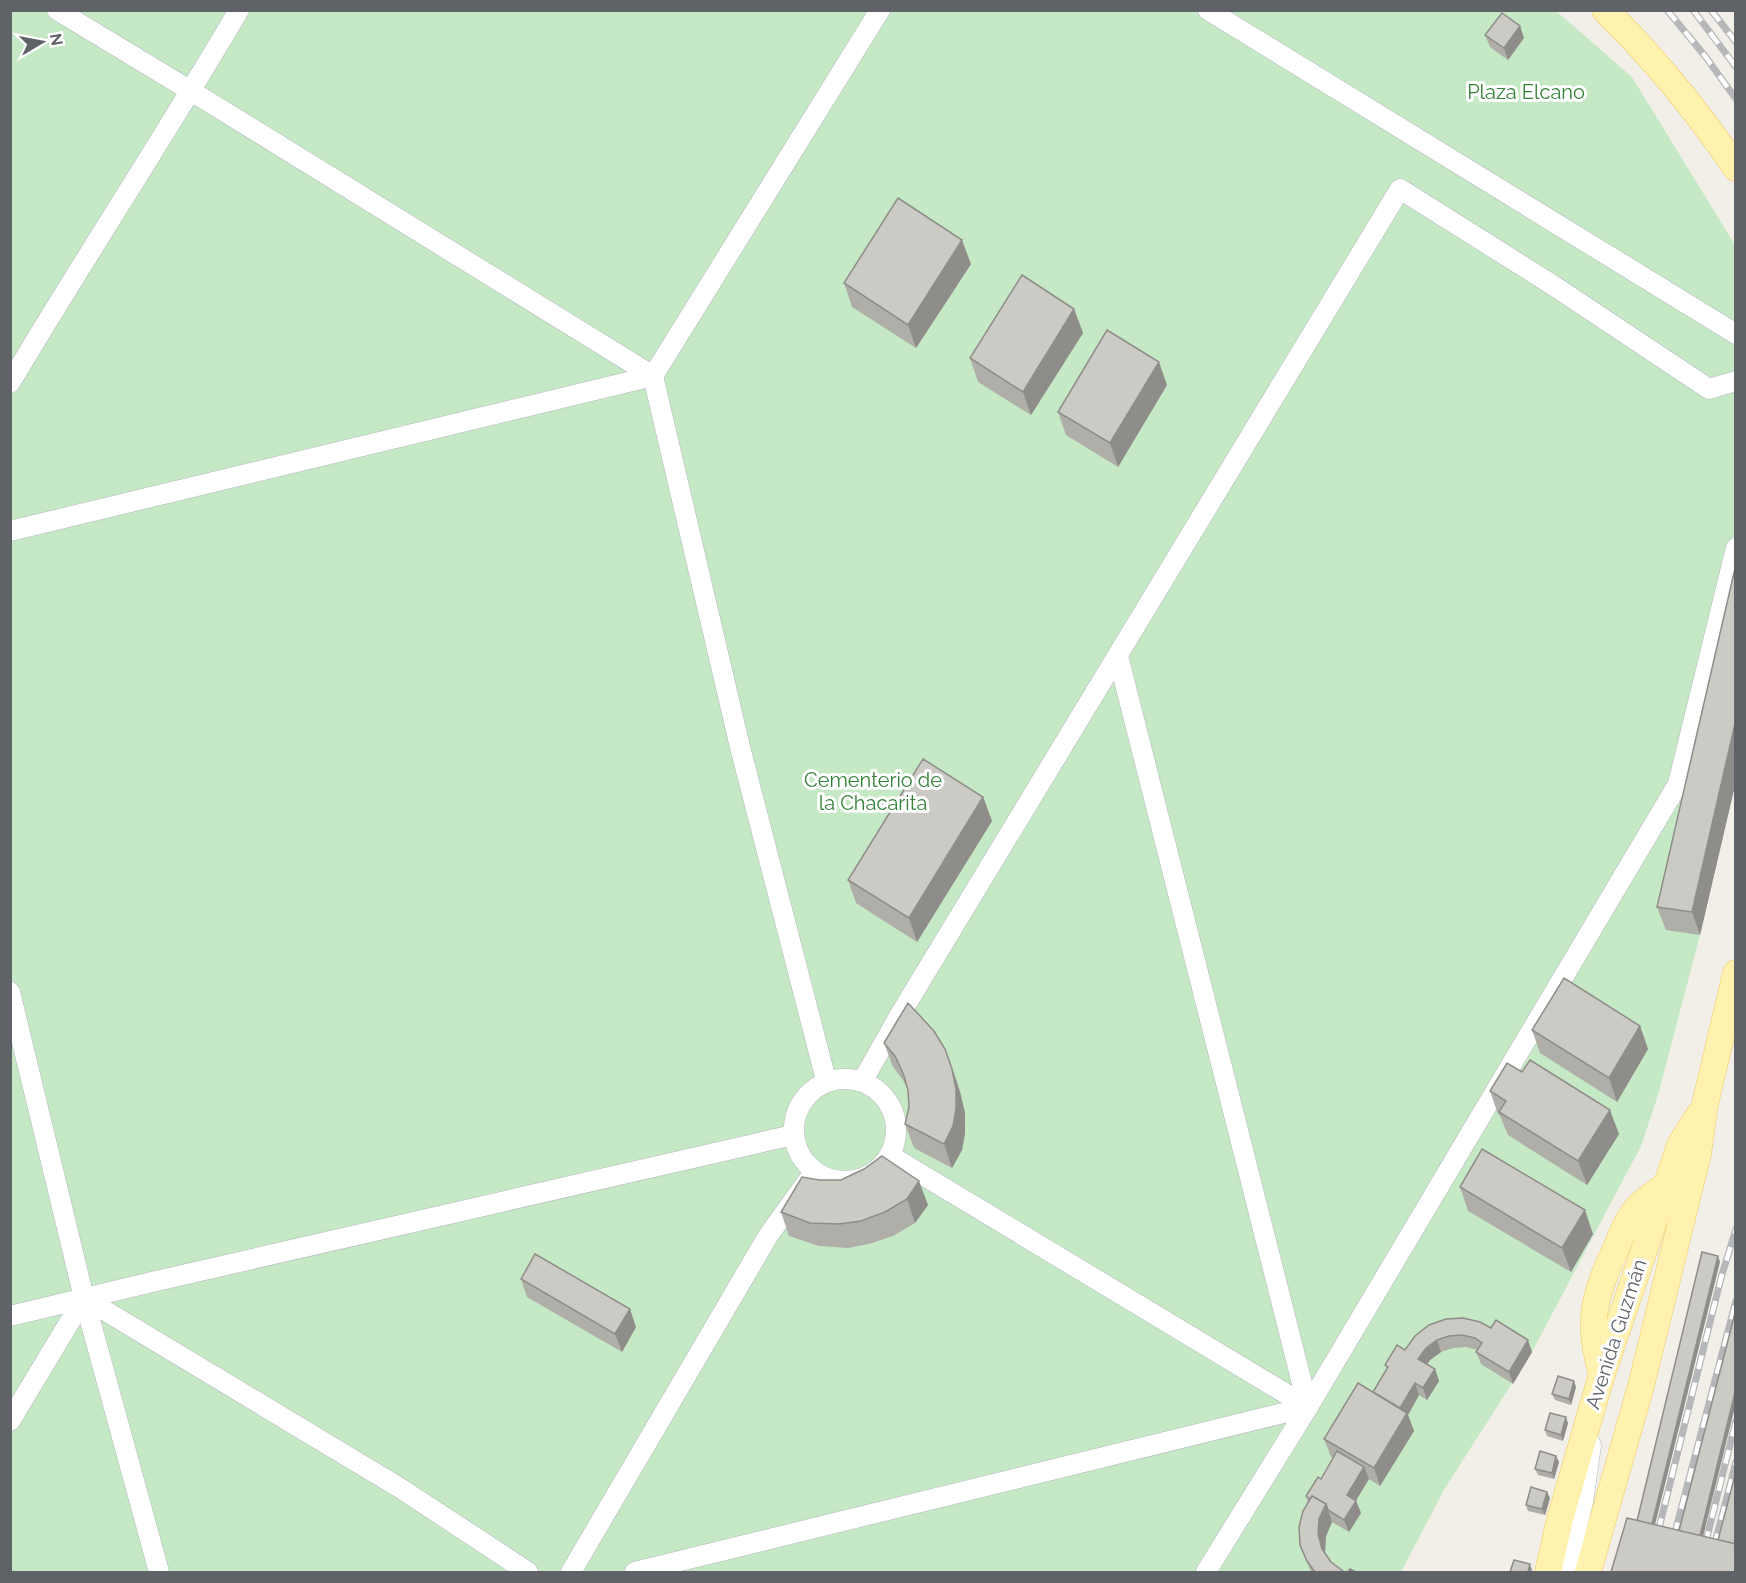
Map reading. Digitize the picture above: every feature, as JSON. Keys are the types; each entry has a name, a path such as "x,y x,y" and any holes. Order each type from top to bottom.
{"main road":[{"path":"1605,10 1663,72 1736,168"},
{"name":"Avenida Guzmán","path":"1588,1572 1652,1341 1698,1154 1705,1104 1736,974"},
{"name":"Avenida Guzmán","path":"1548,1572 1560,1519 1602,1374 1639,1260 1680,1145 1705,1104"},
{"path":"1602,1374 1594,1348 1593,1321 1601,1282 1625,1228 1637,1208 1668,1184"},
{"path":"1611,1258 1630,1256 1639,1260 1647,1268 1653,1282 1655,1297 1652,1341"}],"lane":[{"path":"57,10 653,376 740,747 826,1080"},
{"path":"10,383 239,10"},
{"path":"10,531 653,376 880,10"},
{"path":"1208,10 1736,334"},
{"path":"863,1080 901,1013 1400,189 1551,284 1709,389 1736,381"},
{"path":"1206,1572 1308,1407 1678,784 1736,548"},
{"path":"1118,656 1308,1407"},
{"path":"10,992 84,1298 159,1572"},
{"path":"844,1077 863,1080 887,1098 898,1126 891,1156 870,1176 842,1182 814,1172 800,1156 793,1135 800,1102 826,1080 844,1077"},
{"path":"10,1316 793,1135"},
{"path":"891,1156 1308,1407"},
{"path":"571,1572 768,1236 814,1172"},
{"path":"10,1421 84,1298"},
{"path":"84,1298 400,1488 528,1572"},
{"path":"1566,1572 1583,1502 1602,1374"},
{"path":"635,1572 1308,1407"}],"green space":[{"name":"Cementerio de la Chacarita","path":"1555,10 1632,77 1735,245 1735,781 1700,935 1658,1095 1641,1146 1532,1352 1445,1488 1401,1572 11,1572 11,11"}],"building":[{"path":"1502,13 1520,26 1504,48 1485,35"},
{"path":"898,198 962,240 908,325 844,283"},
{"path":"1022,275 1074,309 1023,392 970,358"},
{"path":"1107,330 1159,362 1110,443 1058,412"},
{"path":"1736,564 1736,719 1692,912 1657,907"},
{"path":"923,759 983,797 909,918 848,880"},
{"path":"1564,978 1640,1026 1609,1078 1532,1030"},
{"path":"908,1003 934,1031 945,1049 952,1069 956,1089 956,1109 953,1126 944,1144 905,1124 909,1107 908,1090 895,1056 884,1043"},
{"path":"1530,1060 1610,1110 1578,1161 1499,1112 1506,1101 1490,1091 1507,1063 1522,1072"},
{"path":"1482,1149 1585,1210 1562,1248 1460,1187"},
{"path":"882,1156 919,1181 907,1199 885,1212 861,1221 839,1224 810,1223 781,1212 802,1177 841,1180 864,1169"},
{"path":"1702,1252 1718,1256 1652,1524 1637,1521"},
{"path":"535,1254 630,1309 615,1334 521,1279"},
{"path":"1736,1309 1736,1388 1700,1536 1679,1531"},
{"path":"1463,1318 1480,1322 1491,1328 1496,1320 1528,1340 1509,1372 1476,1352 1482,1343 1475,1338 1462,1335 1449,1336 1437,1340 1426,1348 1418,1359 1435,1369 1423,1388 1415,1383 1400,1408 1373,1392 1388,1367 1385,1365 1397,1345 1405,1350 1415,1336 1429,1325 1446,1319"},
{"path":"1558,1376 1574,1381 1569,1399 1552,1394"},
{"path":"1358,1383 1407,1413 1374,1468 1324,1439"},
{"path":"1550,1413 1566,1417 1561,1435 1545,1430"},
{"path":"1337,1451 1364,1467 1347,1495 1356,1501 1344,1520 1328,1510 1326,1504 1312,1496 1310,1499 1306,1496 1318,1477 1321,1479"},
{"path":"1540,1451 1556,1456 1552,1473 1535,1469"},
{"path":"1736,1471 1736,1544 1718,1540"},
{"path":"1531,1487 1547,1492 1542,1509 1526,1505"},
{"path":"1312,1496 1326,1504 1319,1519 1318,1534 1322,1549 1342,1572 1315,1572 1300,1545 1299,1527 1303,1511"},
{"path":"1627,1518 1736,1544 1736,1572 1611,1572"},
{"path":"1514,1560 1530,1564 1528,1572 1510,1572"}],"railway":[{"path":"1667,10 1705,56 1736,99"},
{"path":"1693,10 1736,67"},
{"path":"1711,10 1736,42"},
{"path":"1658,1532 1721,1278 1736,1229"},
{"path":"1674,1536 1736,1301"},
{"path":"1705,1545 1736,1421"},
{"path":"1714,1547 1736,1462"}],"park label":[{"name":"Plaza Elcano","path":"1526,92"}]}
